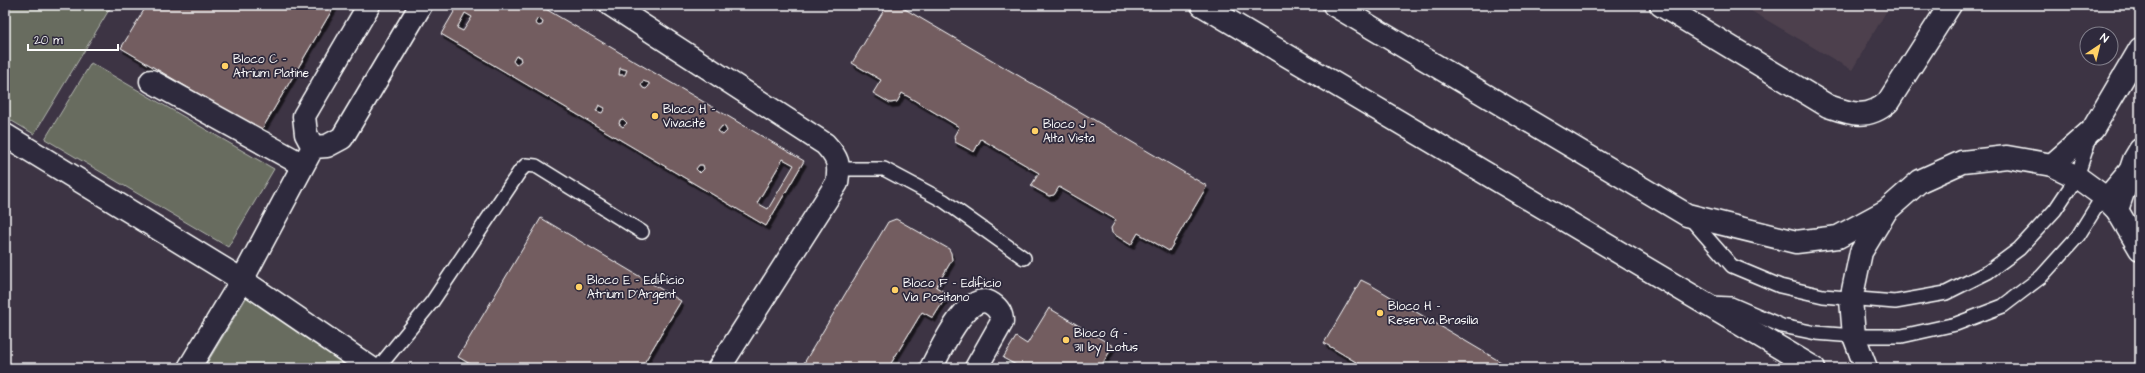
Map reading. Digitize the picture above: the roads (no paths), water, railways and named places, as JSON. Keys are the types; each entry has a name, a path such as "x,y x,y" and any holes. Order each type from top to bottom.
{"street":[{"path":"189,368 242,280 308,156 304,116 369,5"},
{"path":"308,156 342,138 421,5"},
{"path":"611,5 825,144 836,156 839,169 837,183 719,368"},
{"path":"1202,5 1700,302 1814,368"},
{"path":"1334,5 1687,215 1796,242 1838,237 1886,211 1920,181 1962,162 2007,157 2052,165 2077,177 2110,203 2140,249"},
{"path":"1661,5 1828,106 1852,115 1881,109 1888,102 1950,5"},
{"path":"2052,165 2093,128 2140,49"},
{"path":"151,81 308,156"},
{"path":"5,135 242,280 372,368"},
{"path":"2110,203 2137,155"},
{"path":"1866,368 1854,336 1851,300 1861,252 1886,211"},
{"path":"931,368 964,310 976,302 983,301 991,303 998,310 1002,316 1002,322 976,368"}],"lane":[{"path":"1687,215 1732,266 1780,286 1823,296 1851,300 1895,302 1946,293 1988,272 2019,249 2055,210 2077,177 2093,128"},
{"path":"378,368 432,302 512,182 526,165 536,166 642,232"},
{"path":"839,169 884,169 944,201 1024,258"},
{"path":"1700,302 1731,304 1789,327 1816,333 1854,336 1902,336 1956,324 2003,306 2041,278 2078,236 2110,203"}],"place":[{"name":"Bloco C - Atrium Platine","path":"225,66"},
{"name":"Bloco H - Vivacité","path":"655,116"},
{"name":"Bloco J - Alta Vista","path":"1035,131"},
{"name":"Bloco E - Edifício Atrium D'Argent","path":"579,287"},
{"name":"Bloco F - Edifício Via Positano","path":"895,290"},
{"name":"Bloco H - Reserva Brasília","path":"1380,313"},
{"name":"Bloco G - 311 by Lotus","path":"1066,340"}]}
